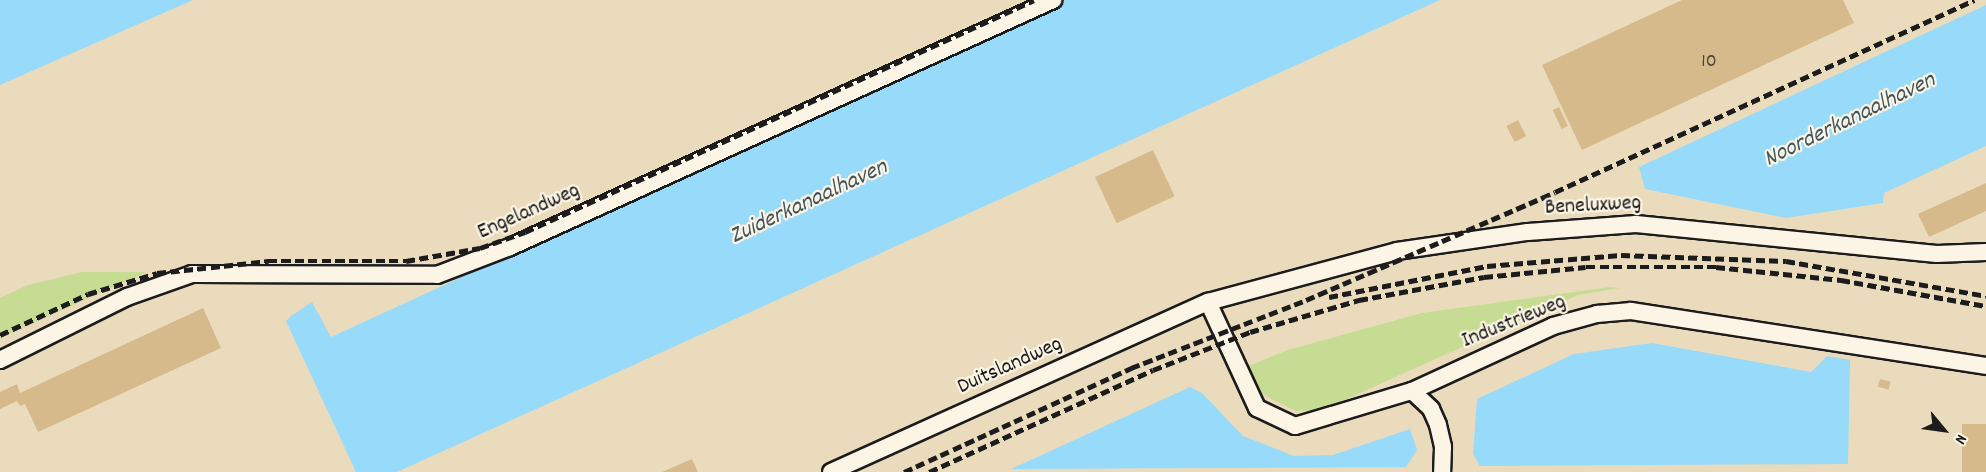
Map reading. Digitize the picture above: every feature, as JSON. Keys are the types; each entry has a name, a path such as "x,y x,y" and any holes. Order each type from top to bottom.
{"street":[{"name":"Engelandweg","path":"0,360 127,297 192,274 437,275 510,247 1053,0"},
{"name":"Beneluxweg","path":"1208,302 1356,260 1436,244 1636,224 1936,254 1986,252"},
{"name":"Industrieweg","path":"1208,302 1257,408 1295,426 1412,391 1553,326 1597,314 1631,311 1986,366"},
{"name":"Duitslandweg","path":"831,472 1208,302"},
{"path":"1412,391 1431,409 1438,425 1443,447 1442,472"}],"shaded area":[{"path":"91,0 1986,0 1986,472 0,472 0,38"}],"green space":[{"path":"82,272 146,272 0,338 0,298 28,285"},
{"path":"1610,287 1620,288 1578,295 1322,410 1296,411 1271,399 1257,390 1246,367 1288,350 1422,313"}],"water":[{"path":"0,0 193,0 0,85"},
{"name":"Zuiderkanaalhaven","path":"1066,0 1440,0 397,472 356,472 286,321 312,302 331,337"},
{"name":"Noorderkanaalhaven","path":"1986,5 1986,146 1884,193 1883,203 1786,218 1645,189 1639,167"},
{"path":"1652,343 1811,372 1827,356 1850,360 1848,464 1480,466 1473,454 1477,399 1574,354"},
{"path":"1190,387 1202,393 1243,436 1294,456 1333,455 1410,429 1417,450 1406,467 1011,469"}],"building":[{"path":"1682,0 1843,0 1854,23 1582,150 1542,65"},
{"path":"1559,107 1568,126 1562,129 1553,110"},
{"path":"1518,120 1526,136 1515,142 1506,126"},
{"path":"1153,150 1175,196 1117,223 1095,177"},
{"path":"1986,183 1986,211 1929,237 1918,214"},
{"path":"203,308 221,348 38,432 25,404 20,406 17,401 0,409 0,392 17,384 20,393"},
{"path":"1880,379 1891,382 1889,390 1878,387"},
{"path":"1962,424 1986,424 1986,472 1962,472"},
{"path":"692,459 698,472 662,472"}],"railway":[{"path":"0,335 88,294 157,273 268,261 406,261 480,248 525,232 1034,0"},
{"path":"904,472 1131,368 1306,300 1555,192 1974,0"},
{"path":"1329,297 1487,266 1621,255 1786,261 1986,296"},
{"path":"929,472 1153,370 1250,332 1359,300 1484,277 1586,267 1716,267 1841,280 1986,306"}]}
